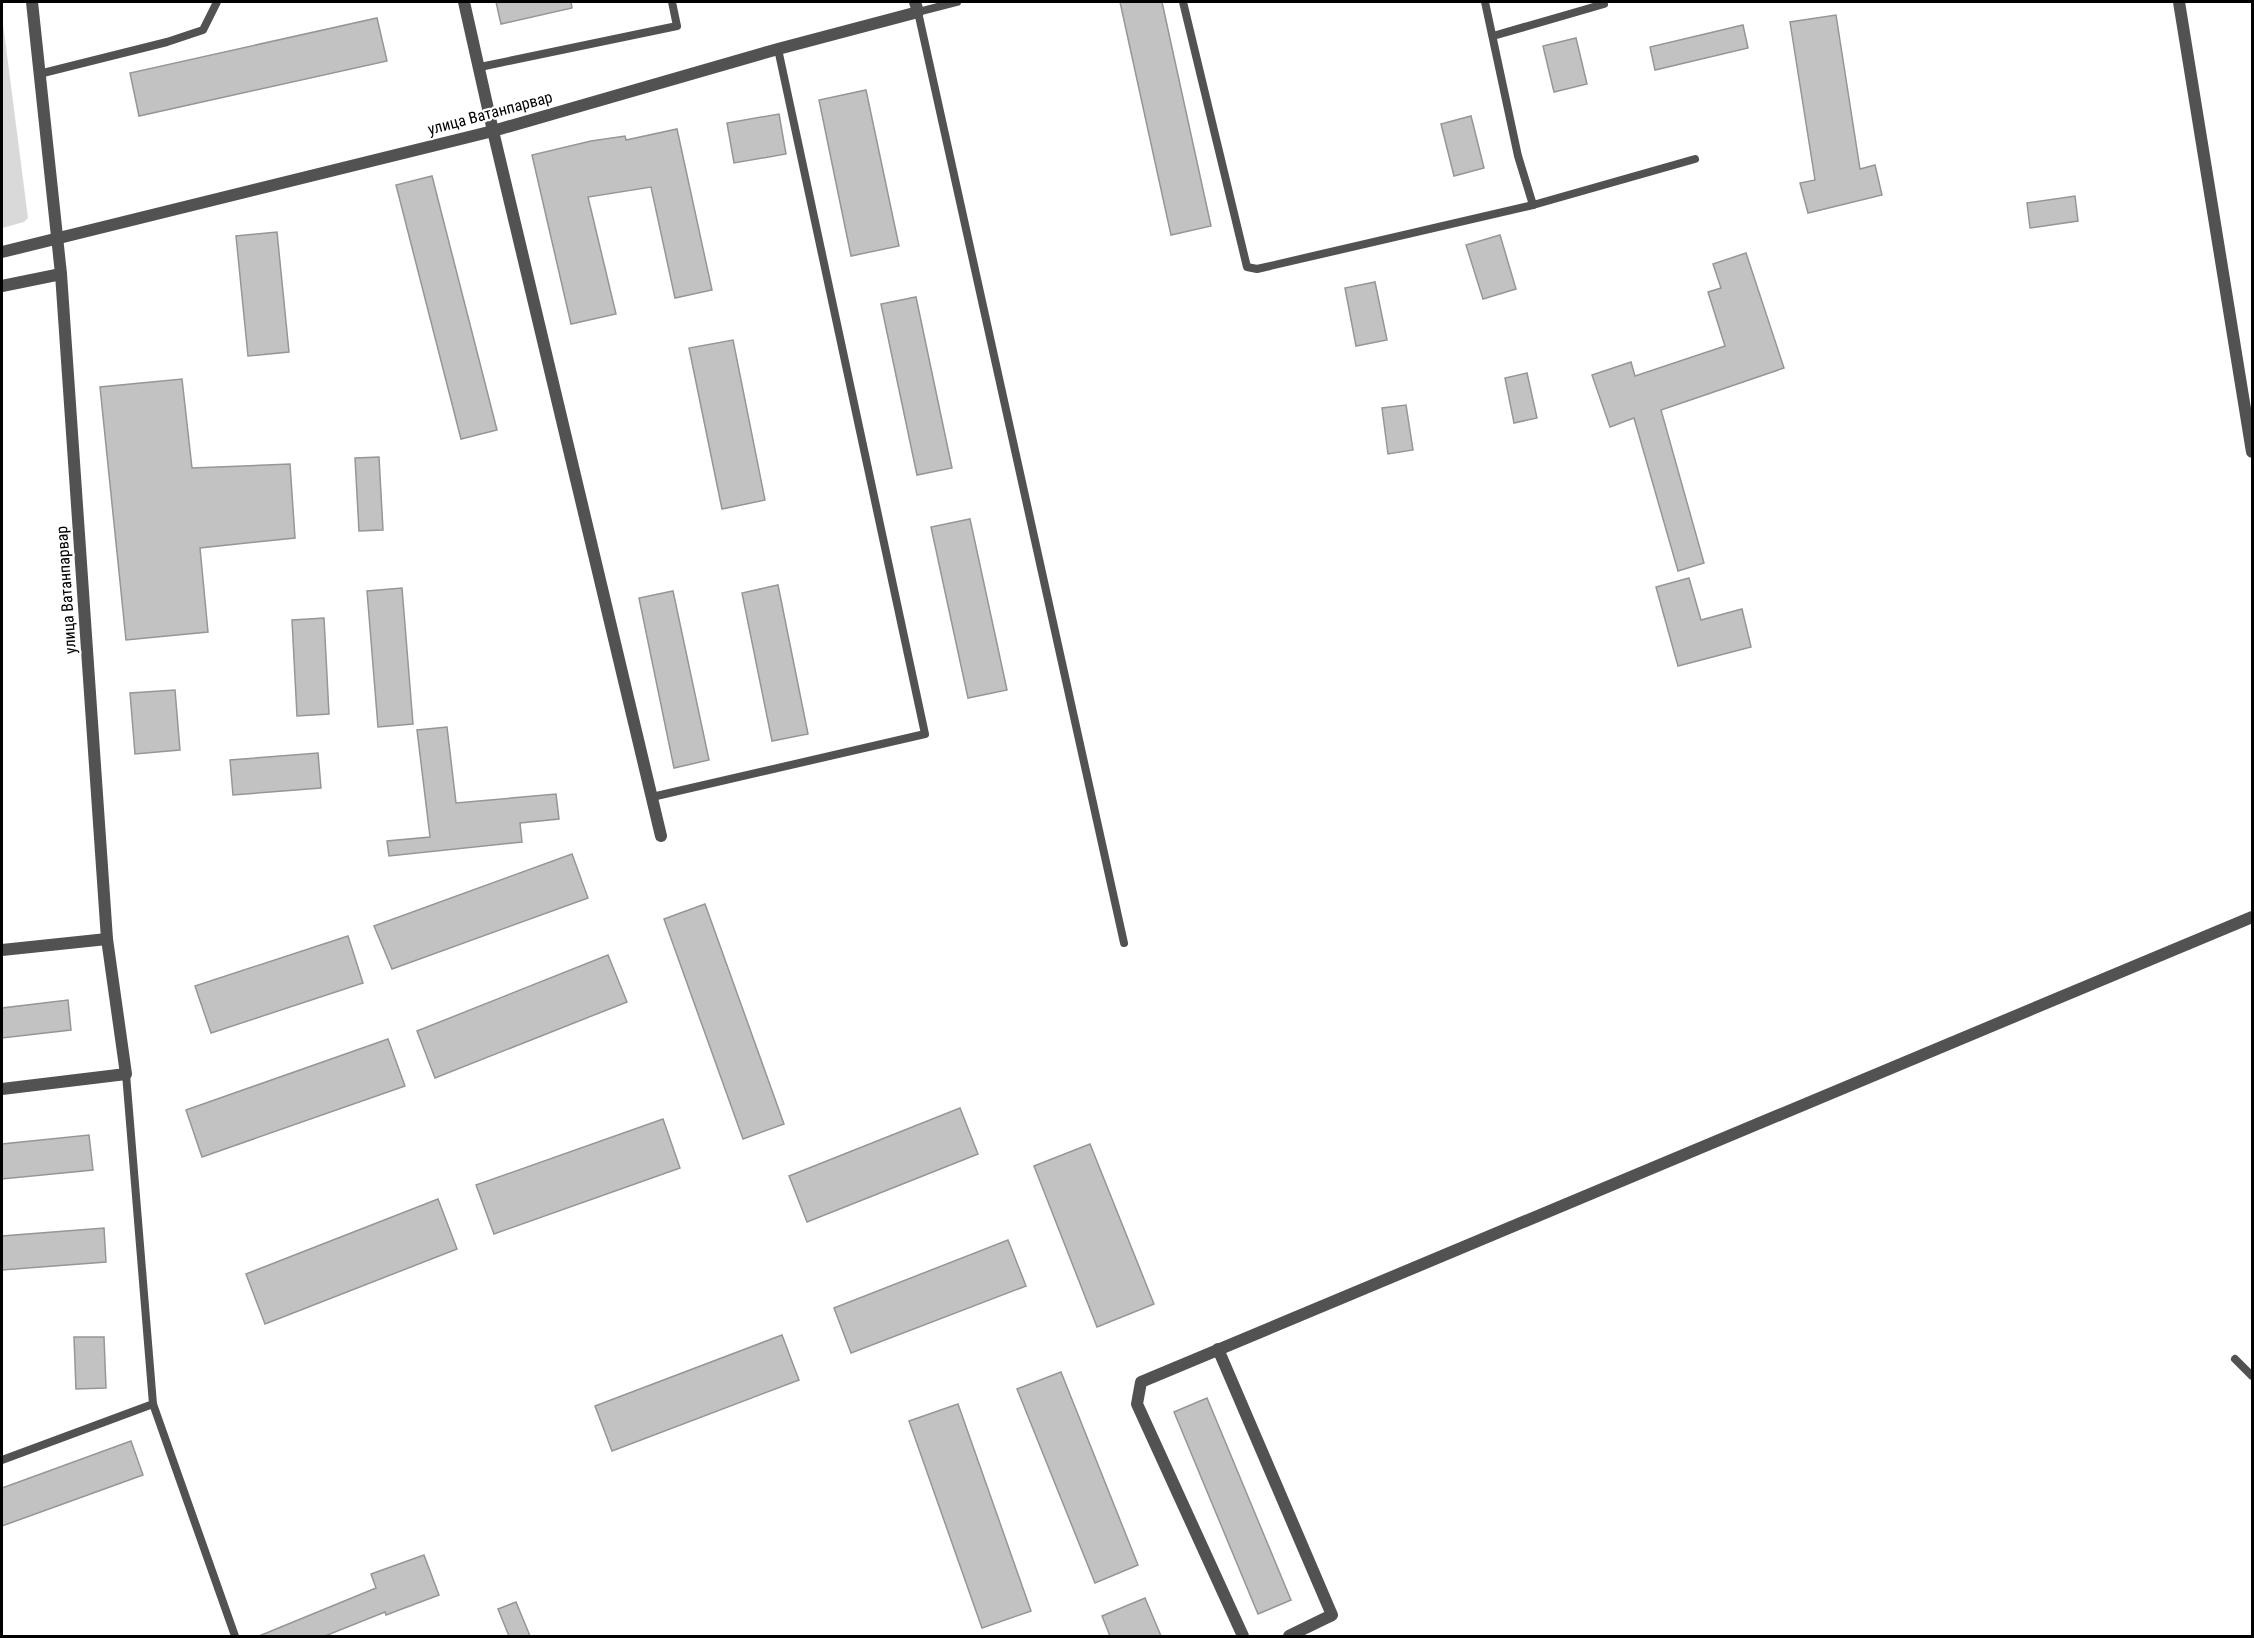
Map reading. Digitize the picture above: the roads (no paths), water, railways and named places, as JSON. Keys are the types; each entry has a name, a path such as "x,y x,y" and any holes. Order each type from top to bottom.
{"street":[{"name":"улица Ватанпарвар","path":"32,2 61,274 107,939 126,1074"},
{"path":"465,2 493,131 661,836"},
{"path":"2179,2 2253,452"},
{"name":"улица Ватанпарвар","path":"57,240 493,131 916,7"},
{"path":"2,252 57,240"},
{"path":"2,286 61,274"},
{"path":"1243,1636 1137,1404 1142,1382 2253,917"},
{"path":"2,950 107,939"},
{"path":"2,1089 126,1074"},
{"path":"1218,1349 1332,1615 1288,1636"}],"lane":[{"path":"39,74 167,42 203,30 217,2"},
{"path":"480,67 677,26 672,2"},
{"path":"957,2 916,7 1124,943"},
{"path":"1183,2 1247,267 1257,269 1533,205 1695,159"},
{"path":"1485,2 1518,156 1533,205"},
{"path":"1493,36 1604,4"},
{"path":"652,797 925,734 778,49"},
{"path":"126,1074 153,1404 235,1636"},
{"path":"2235,1359 2253,1376"},
{"path":"2,1460 153,1404"}]}
